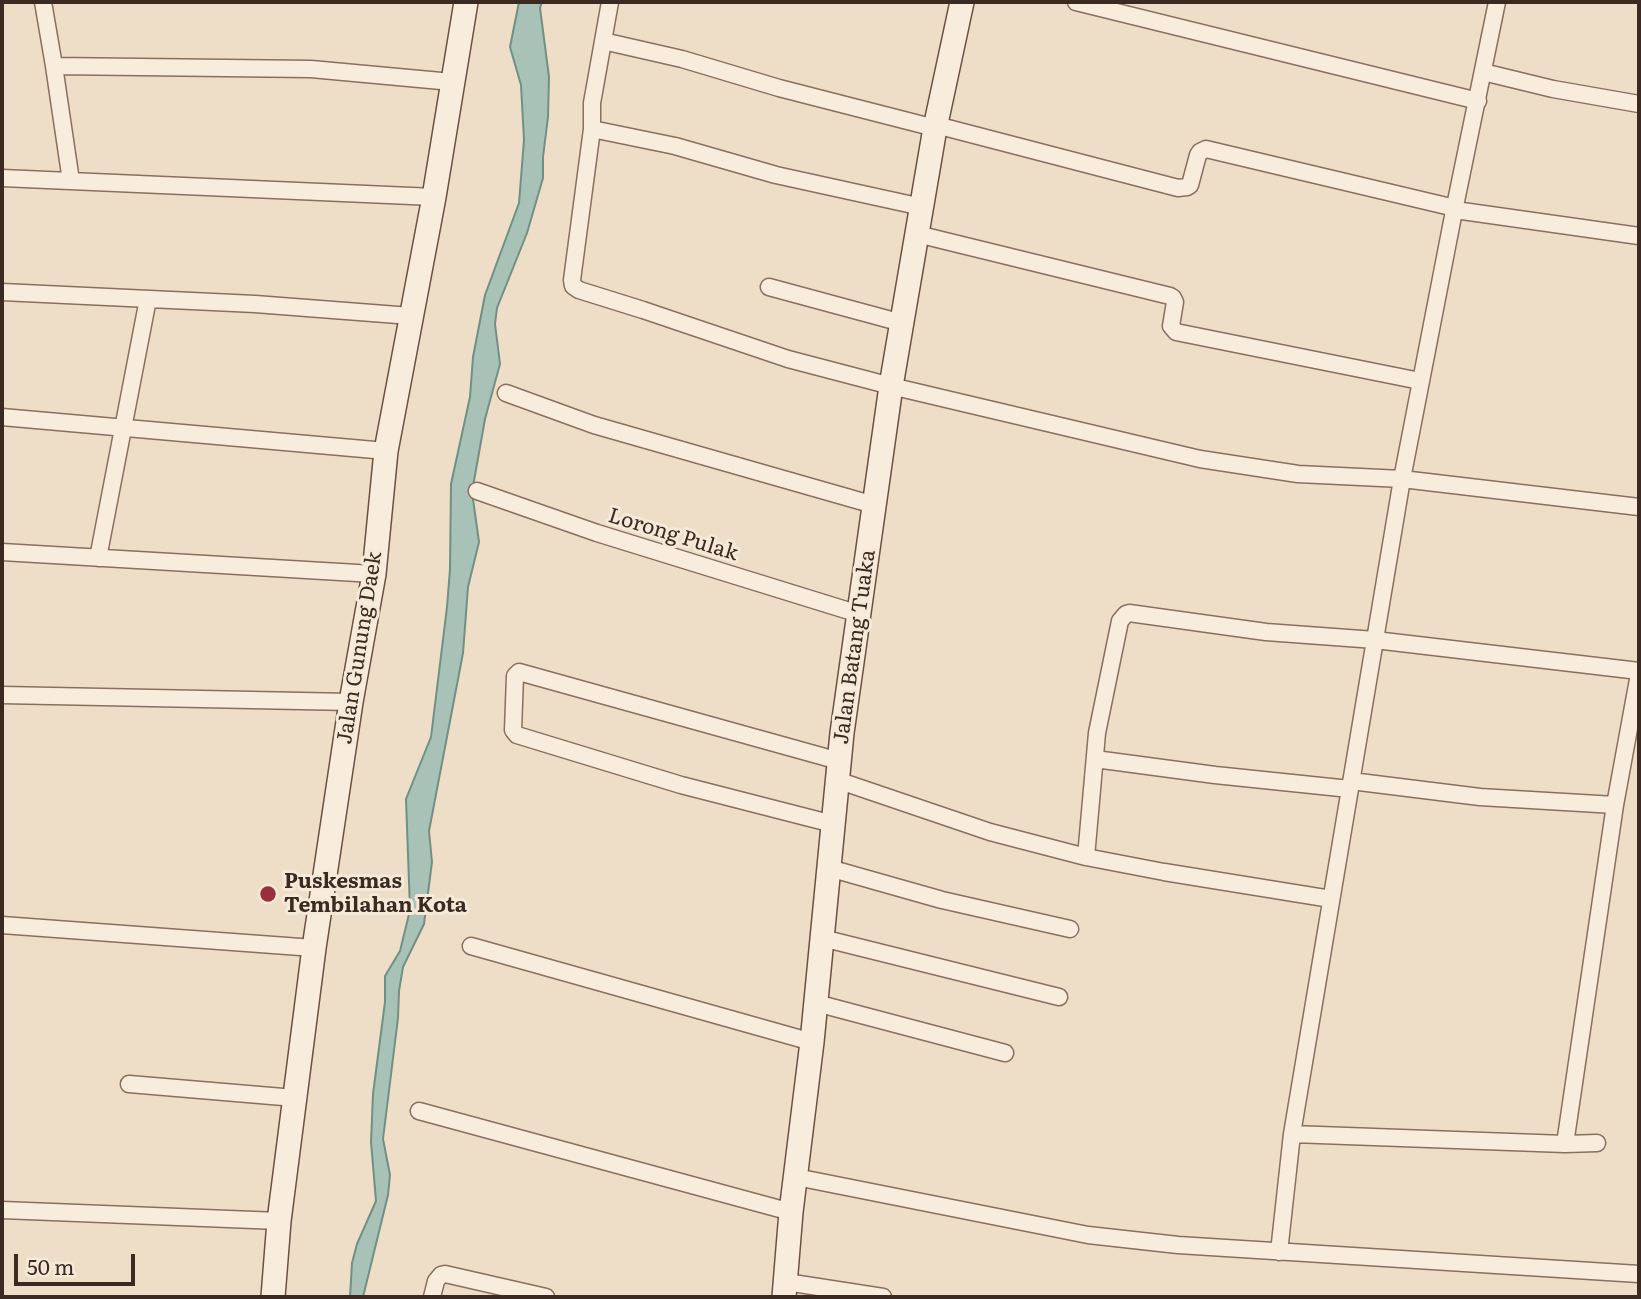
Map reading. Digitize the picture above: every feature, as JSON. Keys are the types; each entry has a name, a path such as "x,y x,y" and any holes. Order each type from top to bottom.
{"street":[{"path":"43,2 71,181"},
{"name":"Jalan Gunung Daek","path":"273,1297 279,1220 314,948 351,702 374,574 387,451 434,197 466,2"},
{"path":"610,2 592,103 592,130 572,280 573,286 579,290 788,359 1200,459 1298,474 1402,479 1639,507"},
{"name":"Jalan Batang Tuaka","path":"785,1290 838,771 859,614 891,386 936,127 962,2"},
{"path":"1076,2 1478,101"},
{"path":"1279,1252 1292,1135 1402,479 1478,101 1492,3"},
{"path":"603,41 682,59 779,88 1178,188 1190,185 1198,155 1206,149 1455,209 1639,236"},
{"path":"54,66 311,69 452,82"},
{"path":"1483,72 1553,89 1639,104"},
{"path":"592,130 675,146 776,175 922,207"},
{"path":"2,178 434,197"},
{"path":"917,234 1170,296 1175,299 1171,326 1176,332 1420,381"},
{"path":"769,287 902,323"},
{"path":"2,292 255,304 411,316"},
{"path":"98,558 148,299"},
{"path":"506,393 594,425 874,505"},
{"path":"2,417 387,451"},
{"name":"Lorong Pulak","path":"477,491 597,533 859,614"},
{"path":"2,552 374,574"},
{"path":"1086,857 1097,733 1120,621 1126,614 1266,632 1376,640 1639,672 1615,805 1565,1144"},
{"path":"833,824 681,785 517,735 513,730 515,676 519,672 838,771 990,832 1086,857 1331,899"},
{"path":"2,695 351,702"},
{"path":"1095,759 1215,775 1480,797 1615,805"},
{"path":"829,869 942,900 1070,929"},
{"path":"2,925 314,948"},
{"path":"822,938 1059,997"},
{"path":"471,946 812,1042"},
{"path":"816,1003 1004,1054"},
{"path":"129,1084 295,1098"},
{"path":"419,1111 791,1212"},
{"path":"1292,1135 1597,1143"},
{"path":"796,1177 1088,1235 1178,1245 1639,1274"},
{"path":"2,1210 279,1220"},
{"path":"432,1297 436,1281 441,1275 445,1275 545,1297"},
{"path":"785,1290 883,1297"}],"shaded area":[{"path":"519,2 542,2 540,8 549,77 543,178 527,233 497,308 495,324 500,364 485,419 472,492 479,542 468,587 463,653 429,831 432,862 424,924 403,967 399,991 383,1139 390,1175 388,1195 363,1297 350,1297 352,1263 357,1244 376,1201 371,1142 373,1094 385,1002 385,976 400,951 410,910 406,799 431,737 447,607 451,484 470,397 473,357 485,295 519,203 524,140 521,85 510,47"}],"place":[{"name":"Puskesmas Tembilahan Kota","path":"268,894"}]}
